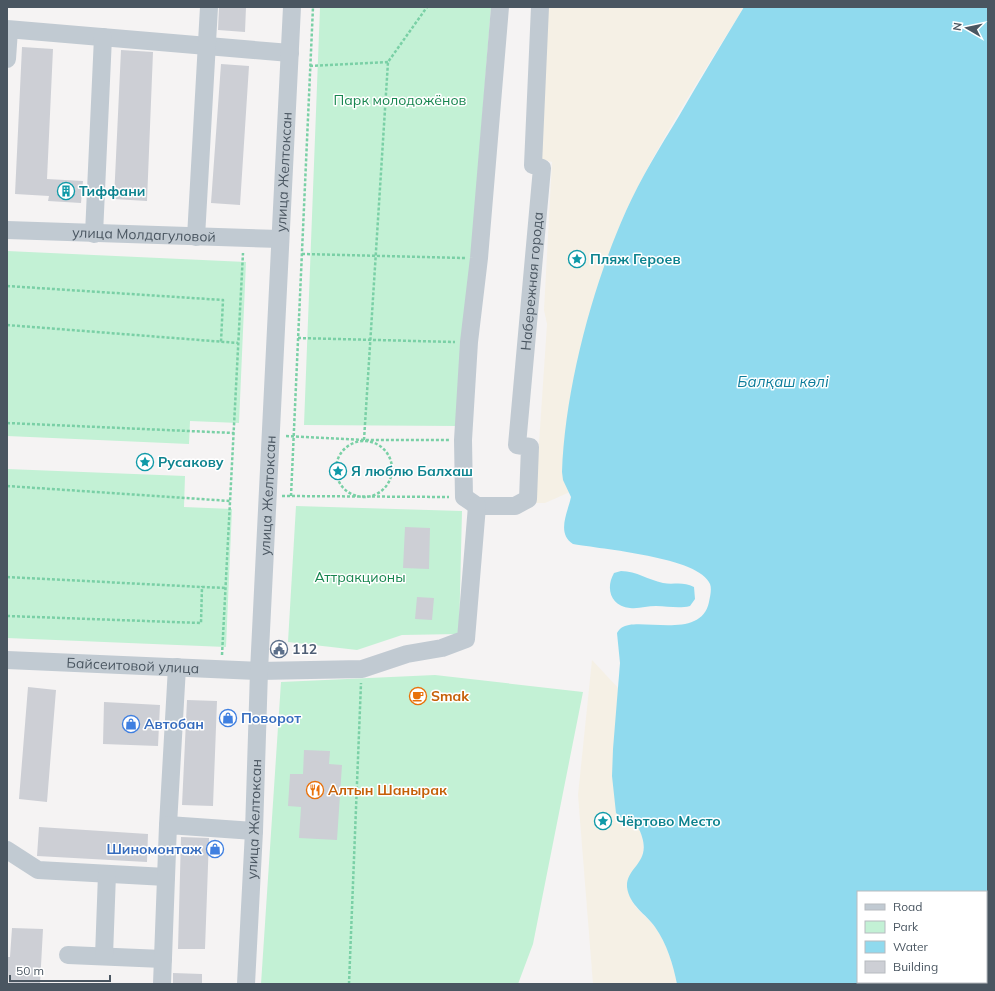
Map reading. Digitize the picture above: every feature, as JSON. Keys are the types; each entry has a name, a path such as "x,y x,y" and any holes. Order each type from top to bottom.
{"street":[{"path":"196,237 209,7"},
{"name":"улица Желтоксан","path":"246,984 254,831 259,671 292,7"},
{"path":"362,670 407,654 442,648 466,639 470,502 464,440 469,342 478,258 500,7"},
{"name":"Набережная города","path":"470,502 515,506 528,499 530,447 517,445 542,168 533,165 540,7"},
{"path":"7,59 8,30 290,53"},
{"path":"94,234 103,37"},
{"name":"улица Молдагуловой","path":"7,230 280,239"},
{"name":"Байсеитовой улица","path":"7,660 259,671 362,670"},
{"path":"162,984 168,826 177,667"},
{"path":"168,826 254,831"},
{"path":"7,850 38,870 166,877"},
{"path":"104,956 107,874"},
{"path":"68,954 163,960"}],"path":[{"path":"291,496 313,7"},
{"path":"364,440 388,62 427,7"},
{"path":"310,66 388,62"},
{"path":"222,669 244,239"},
{"path":"302,254 478,258"},
{"path":"7,286 223,300 221,342"},
{"path":"7,325 238,343"},
{"path":"298,338 469,342"},
{"path":"7,423 234,433"},
{"path":"271,435 364,440 464,440"},
{"path":"364,440 372,441 384,449 389,455 392,469 391,477 383,489 377,494 363,498 343,489 338,483 335,468 336,461 344,448 357,441 364,440"},
{"path":"7,486 230,501"},
{"path":"268,496 470,502"},
{"path":"7,577 226,588"},
{"path":"7,616 201,622 202,587"},
{"path":"349,984 362,670"}],"green space":[{"name":"Парк молодожёнов","path":"320,7 491,7 458,426 304,425"},
{"path":"7,251 246,262 239,423 190,421 189,444 7,436"},
{"path":"7,469 185,476 184,507 232,509 226,647 7,638"},
{"name":"Аттракционы","path":"296,506 462,511 459,634 402,635 357,650 288,642"},
{"path":"435,675 583,692 533,944 518,984 261,984 281,682"}],"sand":[{"name":"Пляж Героев","path":"546,7 744,7 653,157 627,209 601,280 578,361 570,403 563,460 564,478 566,486 570,492 545,503 535,503 547,324 544,310 552,162 538,158"},
{"name":"Чёртово Место","path":"592,660 619,689 617,713 623,819 637,825 643,840 643,853 641,859 629,878 630,897 635,907 652,923 663,940 677,984 593,984 578,795"}],"water":[{"name":"Балқаш көлі","path":"744,7 988,7 988,984 677,984 663,940 651,922 634,904 628,893 628,879 639,862 644,847 637,825 623,819 616,813 612,776 620,663 617,633 625,626 629,625 675,625 686,624 697,620 704,613 709,602 711,586 702,575 688,567 669,561 626,552 573,544 565,534 564,528 564,522 571,497 563,480 562,472 568,407 582,339 592,305 602,272 626,211 658,151"},
{"path":"621,571 632,572 667,584 690,585 694,587 695,599 690,606 686,607 623,607 614,600 610,591 611,579 614,573"}],"building":[{"path":"219,7 246,7 245,32 218,30"},
{"path":"22,47 53,49 47,179 83,181 81,203 48,201 49,196 15,194"},
{"path":"121,50 153,52 147,201 114,199"},
{"path":"221,64 249,66 240,205 211,203"},
{"path":"405,527 430,528 429,569 403,568"},
{"path":"417,597 434,598 432,620 415,619"},
{"path":"28,687 56,690 47,802 19,799"},
{"path":"187,700 217,701 213,806 182,805"},
{"name":"Автобан","path":"104,702 160,705 158,746 103,744"},
{"name":"Алтын Шанырак","path":"304,750 330,751 329,764 342,765 337,840 299,838 301,807 288,806 290,774 303,774"},
{"path":"39,827 148,834 147,862 37,856"},
{"path":"181,837 209,838 205,949 178,949"},
{"path":"12,928 43,929 40,984 9,984 7,957 10,957"},
{"path":"173,973 202,974 202,984 173,984"}],"place":[{"name":"Тиффани","path":"66,191"},
{"name":"Пляж Героев","path":"577,259"},
{"name":"Русакову","path":"145,462"},
{"name":"Я люблю Балхаш","path":"338,471"},
{"name":"112","path":"279,649"},
{"name":"Smak","path":"418,696"},
{"name":"Поворот","path":"228,718"},
{"name":"Автобан","path":"131,724"},
{"name":"Алтын Шанырак","path":"315,790"},
{"name":"Чёртово Место","path":"603,821"},
{"name":"Шиномонтаж","path":"215,849"}]}
